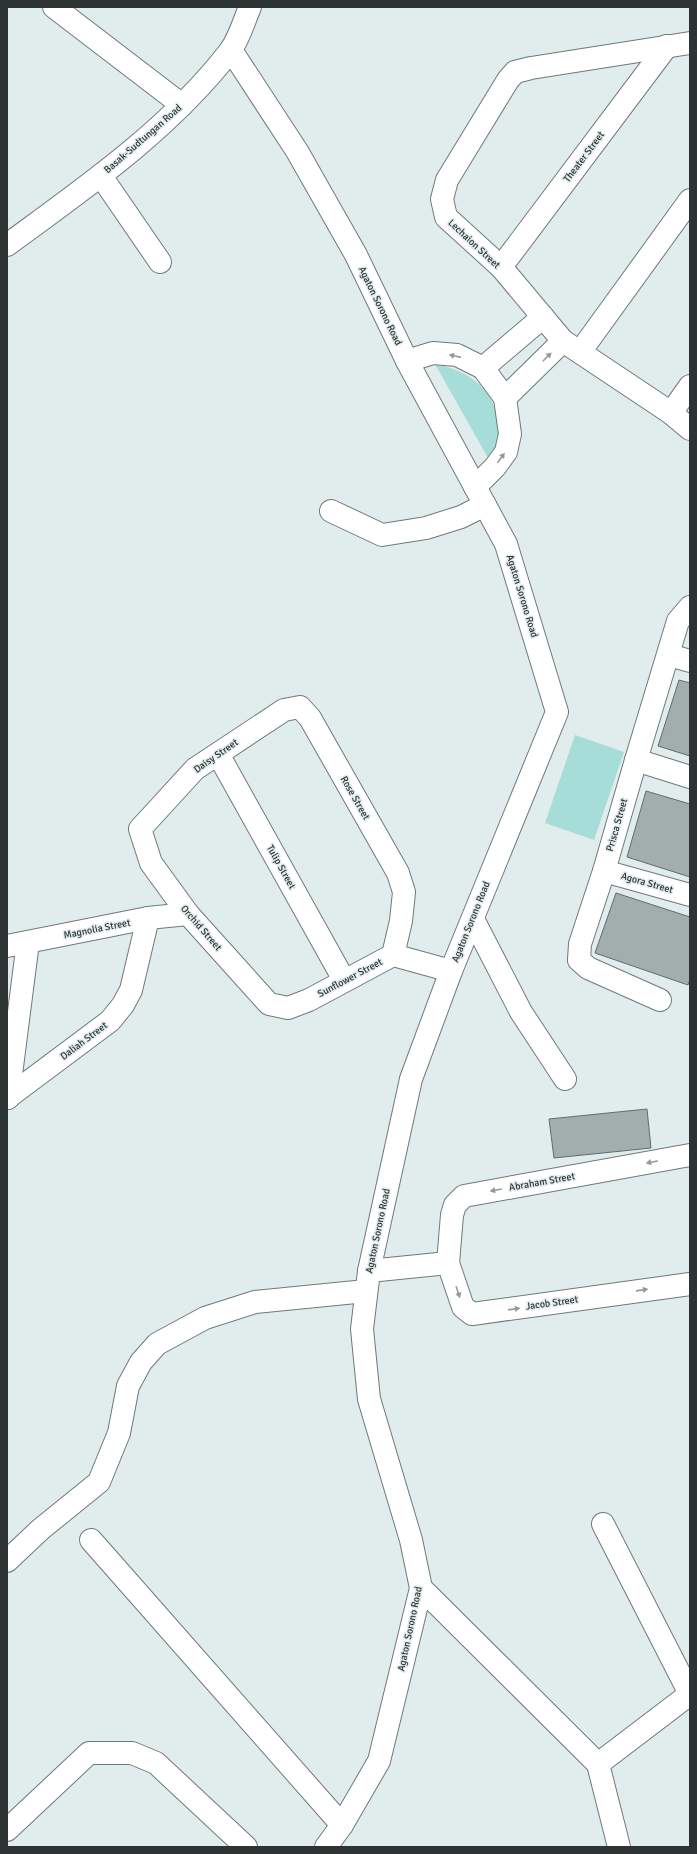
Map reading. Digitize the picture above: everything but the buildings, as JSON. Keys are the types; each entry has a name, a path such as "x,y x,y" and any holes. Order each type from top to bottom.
{"street":[{"path":"54,7 182,105"},
{"name":"Basak-Sudtungan Road","path":"7,245 101,176 182,105 231,50 250,7"},
{"name":"Lechaion Street","path":"690,43 531,68 515,72 508,80 447,180 442,199 446,217 501,267 543,318 572,346 671,413 690,429"},
{"name":"Theater Street","path":"501,267 667,46"},
{"name":"Agaton Sorono Road","path":"231,50 297,151 348,241 407,362 506,544 557,712 452,971 411,1079 367,1281 362,1329 369,1399 411,1540 421,1588 379,1761 342,1825 326,1847"},
{"path":"101,176 160,262"},
{"path":"505,398 572,346 690,200"},
{"path":"483,368 543,318"},
{"path":"331,511 382,535 426,528 461,517 480,496 495,467 506,452 510,434 505,398 483,368 457,355 433,353 407,362"},
{"path":"671,413 690,386"},
{"name":"Prisca Street","path":"660,1000 588,968 579,960 580,944 604,871 678,621 690,608"},
{"path":"669,654 690,661"},
{"name":"Daisy Street","path":"144,845 140,829 195,769 284,710 300,708"},
{"name":"Rose Street","path":"300,708 310,718 398,873 404,892"},
{"name":"Tulip Street","path":"218,754 344,980"},
{"path":"636,760 690,777"},
{"name":"Orchid Street","path":"144,845 151,862 188,914 269,1004"},
{"name":"Agora Street","path":"604,871 690,895"},
{"name":"Sunflower Street","path":"269,1004 288,1008 309,1000 393,955 401,921 404,892"},
{"name":"Magnolia Street","path":"7,946 148,918 188,914"},
{"name":"Daliah Street","path":"7,1098 110,1021 123,1005 130,990 148,918"},
{"path":"473,919 521,1012 565,1079"},
{"path":"7,1098 28,942"},
{"path":"393,955 452,971"},
{"name":"Abraham Street","path":"448,1263 452,1215 455,1205 464,1196 690,1155"},
{"path":"7,1561 41,1529 99,1482 119,1433 128,1386 141,1362 157,1344 205,1318 255,1302 367,1281 448,1263"},
{"name":"Jacob Street","path":"448,1263 463,1307 469,1313 475,1314 690,1284"},
{"path":"598,1764 690,1694 603,1524"},
{"path":"91,1540 342,1825"},
{"path":"421,1588 598,1764 619,1847"},
{"path":"7,1830 89,1753 132,1753 156,1763 246,1847"}],"shaded area":[{"path":"435,364 452,369 467,376 479,384 488,395 494,407 498,422 498,437 495,455 488,458"},
{"path":"575,735 624,752 594,840 545,823"}]}
